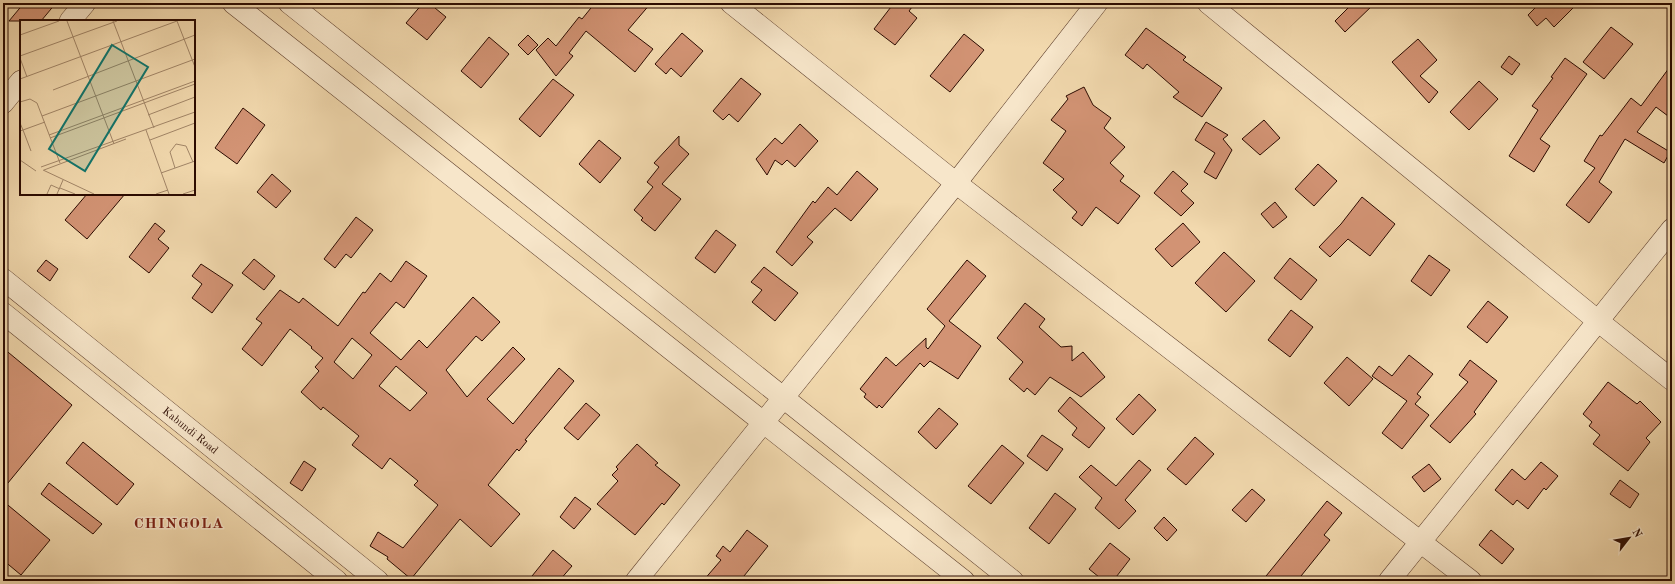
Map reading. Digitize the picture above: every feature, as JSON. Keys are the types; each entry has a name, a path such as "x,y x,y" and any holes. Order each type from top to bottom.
{"street":[{"path":"71,20 85,3"},
{"path":"234,3 964,581"},
{"path":"289,3 1010,580"},
{"path":"731,3 956,183 1421,540 1471,581"},
{"path":"636,581 956,183 1096,3"},
{"path":"1208,3 1598,322 1672,380"},
{"path":"346,92 368,66"},
{"path":"3,103 20,82"},
{"path":"1389,581 1672,229"},
{"path":"561,262 582,236"},
{"name":"Kabundi Road","path":"3,279 378,581"},
{"path":"3,313 337,581"},
{"path":"319,567 335,546"}],"building":[{"path":"24,3 56,3 42,20 9,21"},
{"path":"423,3 440,3 435,8 446,17 427,40 406,23"},
{"path":"595,3 651,3 628,30 653,49 635,72 586,31 569,53 573,56 556,76 536,50 548,38 556,46 579,17 582,19"},
{"path":"894,3 915,3 909,11 917,18 895,45 874,29"},
{"path":"1353,3 1375,3 1345,32 1335,21"},
{"path":"1540,3 1578,3 1554,27 1546,18 1537,26 1528,15"},
{"path":"1611,27 1633,44 1604,79 1583,62"},
{"path":"1146,28 1186,57 1183,60 1222,88 1202,117 1173,97 1179,92 1147,64 1143,69 1125,55"},
{"path":"682,33 703,51 681,77 671,68 666,74 655,64"},
{"path":"964,34 984,50 950,92 930,76"},
{"path":"528,35 538,45 528,55 518,45"},
{"path":"489,37 509,54 481,88 461,71"},
{"path":"1418,39 1437,60 1420,76 1438,92 1429,103 1392,62"},
{"path":"1509,56 1520,64 1512,75 1501,67"},
{"path":"1565,58 1587,74 1540,139 1550,146 1534,172 1509,156 1538,110 1532,106 1553,78 1551,77"},
{"path":"1672,64 1672,119 1656,107 1637,132 1670,152 1664,163 1625,139 1599,182 1612,192 1589,223 1566,205 1595,168 1584,161 1600,135 1602,136 1631,98 1641,106"},
{"path":"741,78 761,94 738,122 729,114 723,120 713,111"},
{"path":"553,79 574,95 540,137 519,119"},
{"path":"1479,81 1498,99 1469,130 1450,112"},
{"path":"1084,87 1093,105 1111,118 1104,128 1125,147 1110,163 1124,176 1120,181 1140,196 1118,224 1096,207 1082,226 1072,218 1077,212 1053,190 1064,179 1043,163 1066,131 1051,120 1068,99 1066,96"},
{"path":"243,108 265,125 237,164 215,148"},
{"path":"1264,120 1280,138 1260,155 1242,139"},
{"path":"1206,122 1228,135 1223,139 1232,150 1216,179 1204,172 1215,153 1195,140"},
{"path":"800,124 818,141 795,167 787,160 782,165 775,160 767,175 756,159 775,138 782,144"},
{"path":"679,136 679,145 689,154 662,184 681,199 655,231 641,220 643,218 634,210 653,187 647,182 659,167 654,163"},
{"path":"599,140 621,158 600,183 579,164"},
{"path":"1318,164 1337,181 1314,206 1295,189"},
{"path":"857,171 878,189 851,221 835,208 807,237 813,242 792,266 776,252 813,201 815,203 828,187 837,195"},
{"path":"1173,171 1188,184 1181,191 1194,203 1181,216 1154,193"},
{"path":"272,174 291,191 276,208 257,192"},
{"path":"86,195 124,195 87,239 65,220"},
{"path":"1362,197 1395,224 1370,256 1348,239 1330,257 1319,247 1341,224"},
{"path":"1275,202 1287,217 1273,228 1261,214"},
{"path":"356,217 373,230 351,258 346,254 335,268 324,259"},
{"path":"155,223 165,231 158,239 169,248 149,273 129,257"},
{"path":"1183,223 1200,242 1172,267 1155,249"},
{"path":"716,230 736,245 715,273 695,258"},
{"path":"1224,252 1255,281 1226,312 1195,283"},
{"path":"1429,255 1450,270 1431,296 1411,281"},
{"path":"1290,258 1317,280 1301,300 1274,278"},
{"path":"254,259 275,276 264,290 242,273"},
{"path":"46,260 58,269 50,281 37,271"},
{"path":"967,260 986,276 949,321 981,346 958,379 930,361 924,367 920,363 882,408 879,405 877,408 864,397 866,394 860,389 886,357 896,366 926,338 926,347 928,349 945,326 927,309"},
{"path":"406,261 427,276 404,308 396,302 370,333 401,360 419,340 427,348 473,297 500,322 482,341 476,336 446,370 467,397 513,347 525,359 487,399 513,424 559,368 574,381 525,440 527,441 519,451 517,449 488,485 520,514 491,547 460,519 411,579 387,559 388,557 370,546 378,532 403,548 438,505 414,485 418,481 390,458 382,469 352,445 359,436 323,407 321,410 301,392 319,371 315,367 323,358 290,329 262,366 242,349 262,323 256,319 280,290 299,303 303,298 338,326 363,292 365,293 380,273 391,282","holes":["352,338 372,355 353,379 334,362","396,366 427,393 410,411 379,386"]},
{"path":"201,264 233,285 212,313 192,298 202,284 192,276"},
{"path":"764,267 798,293 775,321 752,302 762,290 751,282"},
{"path":"1488,301 1508,317 1487,343 1467,327"},
{"path":"1025,303 1045,319 1039,327 1061,347 1072,346 1072,361 1083,352 1105,377 1081,397 1050,377 1035,395 1027,388 1024,392 1009,379 1023,362 997,338"},
{"path":"1291,310 1313,327 1290,357 1268,340"},
{"path":"3,348 72,405 3,489"},
{"path":"1409,355 1433,374 1417,394 1421,397 1415,404 1429,415 1402,449 1382,433 1407,401 1372,376 1379,366 1392,376"},
{"path":"1347,357 1373,379 1349,406 1324,383"},
{"path":"1470,360 1497,381 1474,412 1476,414 1450,443 1430,426 1468,382 1459,375"},
{"path":"1608,382 1637,404 1640,401 1661,422 1646,438 1650,442 1628,471 1593,444 1600,435 1589,426 1592,422 1583,414"},
{"path":"1139,394 1156,410 1133,435 1116,419"},
{"path":"1070,397 1105,428 1089,448 1072,435 1077,428 1058,411"},
{"path":"586,403 600,415 578,440 564,428"},
{"path":"939,408 958,424 936,449 918,432"},
{"path":"1042,435 1063,449 1047,471 1027,456"},
{"path":"1195,437 1214,454 1186,485 1167,469"},
{"path":"83,442 134,484 117,505 66,463"},
{"path":"637,444 658,463 655,465 680,485 664,505 662,503 635,535 597,504 618,481 612,475 618,469 616,467"},
{"path":"1002,445 1024,463 991,504 968,486"},
{"path":"1139,460 1151,470 1125,500 1136,511 1119,529 1095,508 1102,498 1079,477 1091,465 1116,486"},
{"path":"304,461 316,469 302,491 290,483"},
{"path":"1541,462 1558,476 1546,490 1544,488 1528,509 1517,500 1513,505 1495,490 1512,469 1525,480"},
{"path":"1429,464 1441,479 1424,492 1412,477"},
{"path":"1620,480 1639,494 1630,508 1610,494"},
{"path":"49,483 102,524 93,534 41,494"},
{"path":"1252,489 1265,500 1246,522 1232,510"},
{"path":"1055,493 1076,509 1049,544 1029,528"},
{"path":"575,497 591,509 574,529 560,517"},
{"path":"3,501 50,540 21,575 3,560"},
{"path":"1327,501 1342,513 1324,535 1330,540 1297,581 1262,581"},
{"path":"1164,517 1177,530 1167,541 1154,528"},
{"path":"747,530 768,546 740,581 703,581 721,560 716,556 723,546 730,552"},
{"path":"1491,530 1514,549 1502,564 1479,545"},
{"path":"1110,543 1130,559 1113,581 1104,581 1089,569"},
{"path":"553,550 572,566 559,581 528,581"}],"district":[{"name":"CHINGOLA","path":"179,523"}]}
